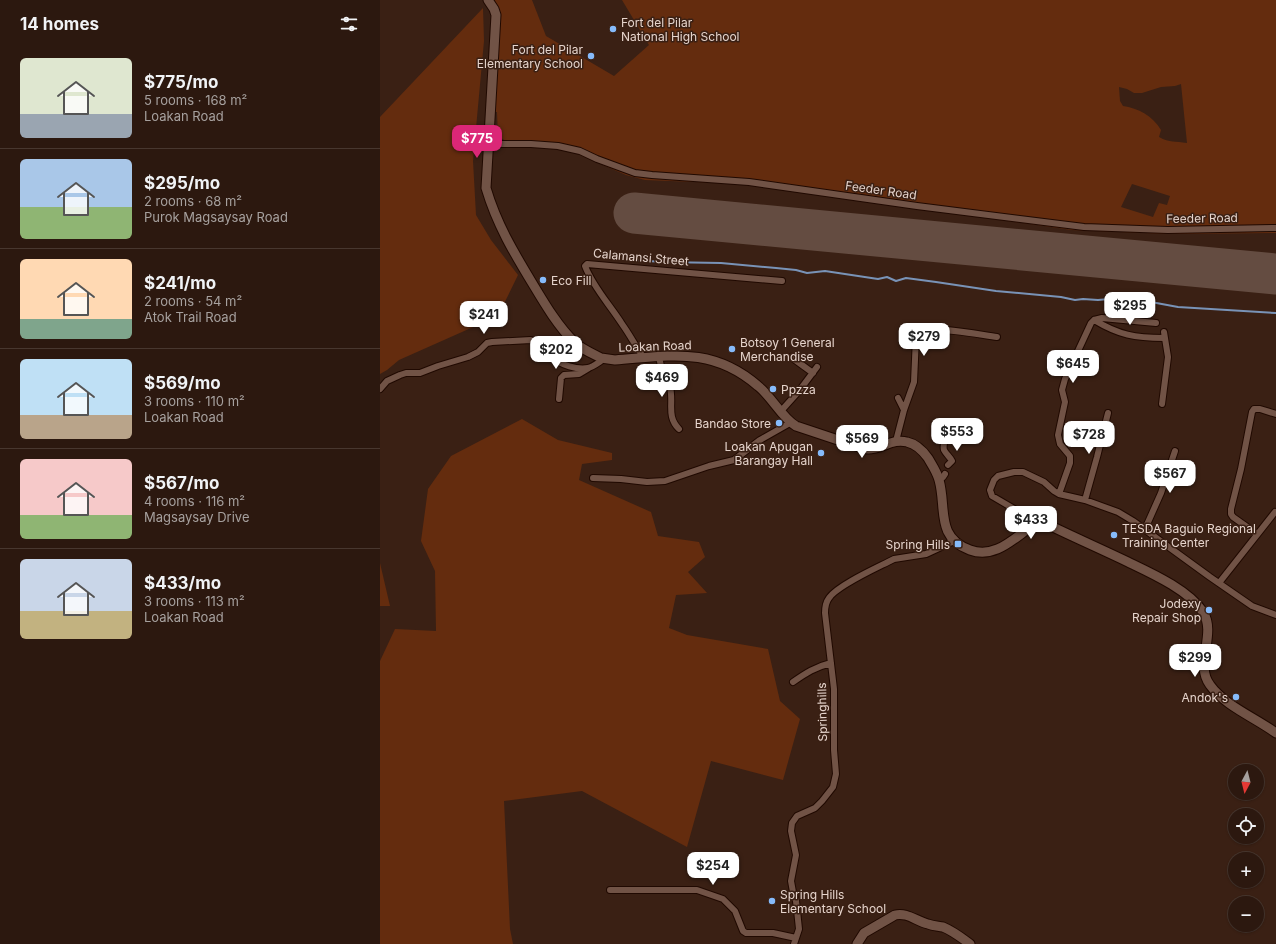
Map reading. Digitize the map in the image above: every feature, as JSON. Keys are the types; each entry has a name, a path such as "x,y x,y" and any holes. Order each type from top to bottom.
{"main road":[{"name":"Loakan Road","path":"488,0 496,15 486,188 492,208 503,233 525,272 561,328 576,344 604,359 615,360 689,356 712,360 723,364 746,377 758,386 790,422 804,429 826,435 859,448 876,448 896,441"},
{"path":"896,441 905,441 913,444 924,453 942,477 942,513 946,528 958,544 972,551 988,552 999,549 1033,525 1040,524 1053,527 1149,573 1190,597 1195,601 1207,619 1208,634 1204,663 1206,679 1210,686 1222,698 1276,733"},
{"path":"857,944 864,933 895,915 900,914 927,924 944,928 970,944"}],"street":[{"name":"Feeder Road","path":"488,144 531,144 558,146 580,151 597,159 635,172 652,175 750,182 917,206 1084,227 1168,230 1276,228"},
{"name":"Calamansi Street","path":"644,358 595,285 586,270 586,264 782,281"},
{"path":"1059,494 1070,463 1070,456 1060,444 1058,435 1065,402 1062,388 1091,323 1094,320 1102,318 1156,323"},
{"path":"1094,320 1128,335 1148,339 1164,335 1168,357 1162,404"},
{"path":"896,441 904,410 914,382 916,338 921,331 933,329 997,337"},
{"path":"380,389 388,381 400,375 406,373 420,373 468,357 478,352 487,343 492,342 531,340 537,343 554,359 563,364 588,368"},
{"path":"659,357 663,373 670,384 672,419 674,424 679,429"},
{"path":"791,357 813,373"},
{"path":"559,399 561,378 564,375 579,374 604,359"},
{"path":"781,411 799,391 817,367"},
{"path":"898,398 904,410"},
{"path":"1257,534 1233,517 1231,514 1231,509 1241,469 1252,412 1254,409 1260,409 1276,414"},
{"path":"1085,500 1098,457 1108,413"},
{"path":"593,478 651,482 664,481 709,466 734,460 760,440 790,422"},
{"path":"948,465 952,461 944,449 944,444 949,429"},
{"path":"1145,529 1161,493 1175,451"},
{"path":"1040,524 992,496 990,490 994,480 1003,474 1023,472 1044,482 1059,494 1085,500 1118,512 1133,520 1252,606 1276,615"},
{"path":"1219,583 1275,512"},
{"name":"Springhills","path":"795,941 799,929 799,923 791,881 796,855 791,831 792,823 797,816 815,808 822,801 833,787 836,774 834,750 834,689 825,609 829,598 841,588 894,559 926,554 954,540"},
{"path":"793,682 818,666 831,663"},
{"path":"610,890 697,890 723,899 735,911 743,931 753,934 773,933 795,941"}],"shaded area":[{"path":"494,0 532,0 546,36 614,76 649,45 622,0 1276,0 1276,233 1169,234 1072,230 746,184 645,180 626,175 575,153 551,148 513,146 498,136 497,112 494,112 500,13","holes":["1181,84 1187,143 1170,141 1159,137 1161,130 1154,121 1140,111 1123,106 1120,101 1119,87 1134,93 1142,93 1161,87","1132,184 1170,196 1167,205 1159,203 1153,217 1121,207"]},
{"path":"483,8 484,41 473,161 476,215 491,240 518,275 498,316 399,360 380,374 380,117"},
{"path":"522,419 558,440 612,453 612,460 582,464 579,480 651,512 658,536 699,542 705,557 688,572 707,593 676,595 669,628 687,635 768,649 780,701 800,719 783,780 711,761 687,847 582,791 504,801 510,929 513,944 380,944 380,661 395,629 436,631 435,571 421,541 428,489 451,456"},
{"path":"380,563 390,606 380,606"}],"waterway":[{"path":"634,260 721,263 796,270 807,273 825,271 878,279 887,277 896,281 906,278 996,291 1061,297 1075,300 1109,299 1128,302 1151,302 1178,307 1276,313"}],"runway":[{"path":"634,213 1276,274"}],"place":[{"name":"Fort del Pilar National High School","path":"613,29"},
{"name":"Fort del Pilar Elementary School","path":"591,56"},
{"name":"Eco Fill","path":"543,280"},
{"name":"Botsoy 1 General Merchandise","path":"732,349"},
{"name":"Ppzza","path":"773,389"},
{"name":"Bandao Store","path":"779,423"},
{"name":"Loakan Apugan Barangay Hall","path":"821,453"},
{"name":"TESDA Baguio Regional Training Center","path":"1114,535"},
{"name":"Spring Hills","path":"958,544"},
{"name":"Jodexy Repair Shop","path":"1209,610"},
{"name":"Andok's","path":"1236,697"},
{"name":"Spring Hills Elementary School","path":"772,901"}]}
